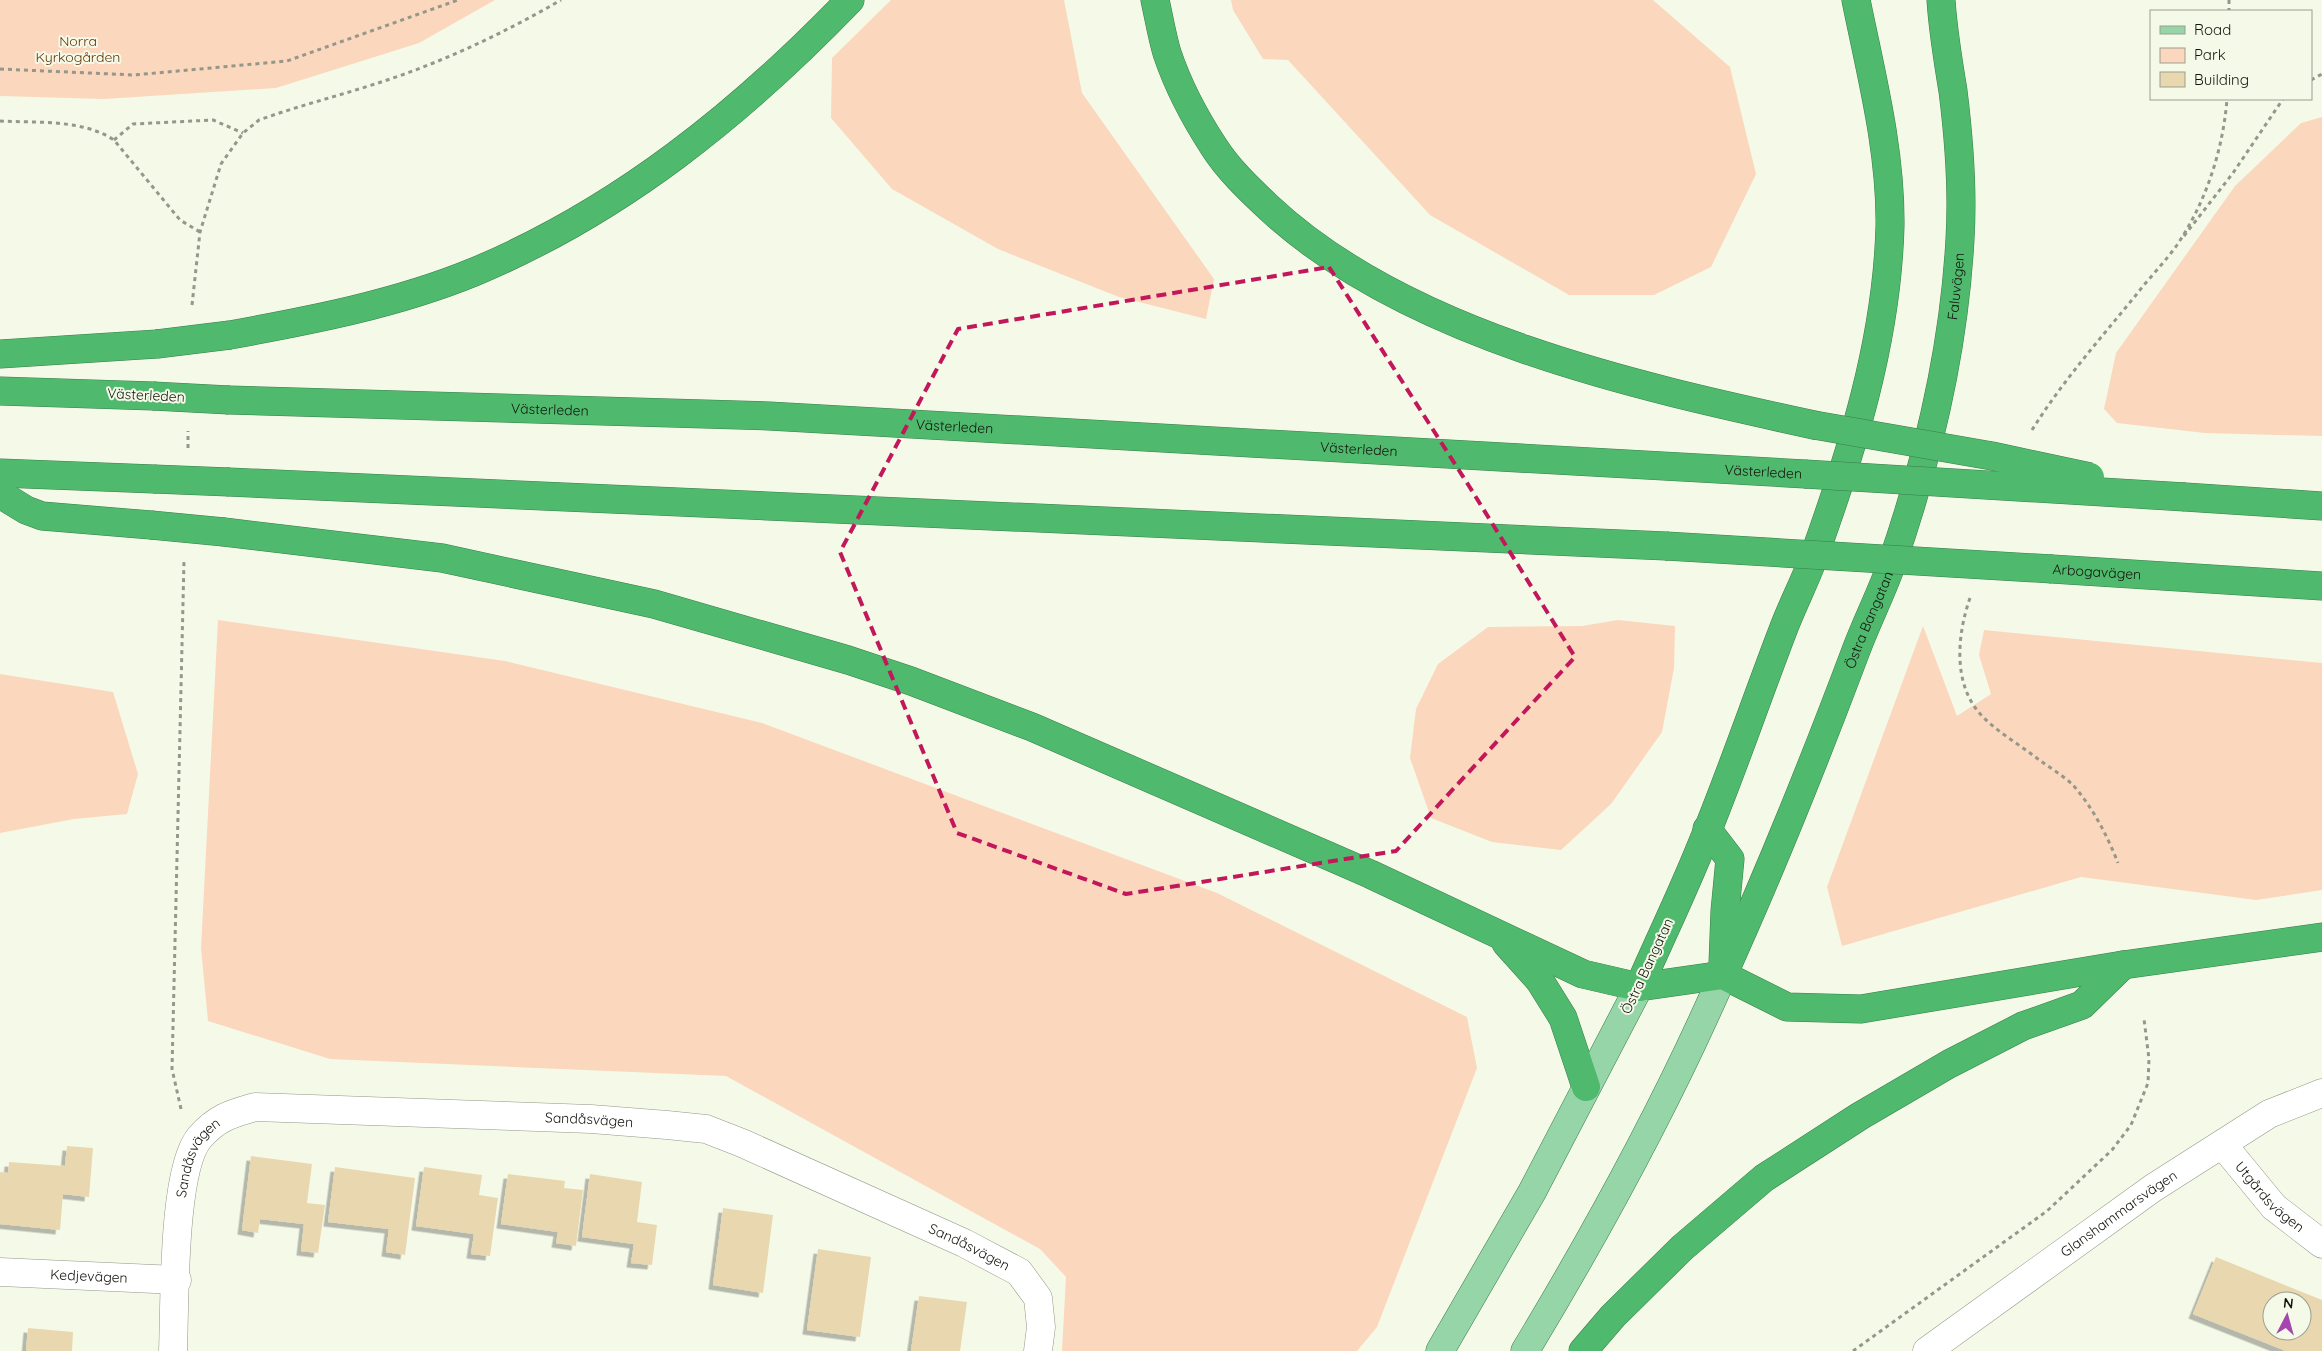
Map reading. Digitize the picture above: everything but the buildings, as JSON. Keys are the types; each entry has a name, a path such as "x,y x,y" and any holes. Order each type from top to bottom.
{"highway":[{"path":"0,354 157,344 230,335 312,320 416,293 473,273 527,249 580,221 679,156 725,119 799,52 850,0"},
{"path":"1154,0 1170,61 1188,104 1215,149 1248,188 1286,225 1330,257 1380,286 1434,312 1542,355 1684,397 1814,425 1992,456 2185,497 2322,506"},
{"name":"Östra Bangatan","path":"1639,987 1707,829 1812,560 1865,400 1879,340 1886,288 1890,224 1888,180 1883,138 1856,0"},
{"name":"Faluvägen","path":"1882,562 1920,476 1949,350 1956,293 1960,235 1959,148 1940,0"},
{"name":"Västerleden","path":"0,391 229,400 769,416 2185,497"},
{"path":"0,473 1666,546 1882,562"},
{"path":"0,494 26,510 42,516 224,532 442,558 654,604 720,621 911,681 1041,731 1370,874 1584,974 1639,987 1723,975 1787,1007 1861,1008 2123,965 2322,937"},
{"name":"Östra Bangatan","path":"1723,975 1802,794 1858,644 1882,562"},
{"name":"Arbogavägen","path":"1882,562 2052,569 2322,586"},
{"path":"1707,829 1730,859 1724,911 1723,975"},
{"path":"1498,935 1540,981 1563,1018 1586,1086"},
{"path":"1583,1351 1613,1316 1682,1248 1764,1178 1860,1116 1949,1064 2023,1026 2082,1005 2123,965"}],"main road":[{"name":"Östra Bangatan","path":"1525,1351 1574,1269 1646,1134 1723,975"},
{"name":"Östra Bangatan","path":"1440,1351 1532,1192 1639,987"}],"street":[{"name":"Glanshammarsvägen","path":"1927,1351 2152,1188 2223,1145 2269,1114 2322,1094"},
{"name":"Sandåsvägen","path":"174,1351 181,1190 187,1162 199,1138 222,1117 255,1107 293,1107 667,1125 706,1129 742,1143 964,1242 1019,1272 1038,1298 1041,1327 1038,1351"},
{"name":"Utgårdsvägen","path":"2223,1145 2274,1207 2322,1244"},
{"name":"Kedjevägen","path":"0,1272 176,1280"}],"path":[{"path":"0,69 134,74 287,61 458,0"},
{"path":"2177,244 2203,197 2218,156 2225,127 2227,100"},
{"path":"2029,434 2055,393 2233,173 2282,100"},
{"path":"114,140 133,124 213,120 243,133"},
{"path":"0,121 75,125 100,130 114,140 180,220 200,232"},
{"path":"1972,593 1962,627 1959,652 1962,674 1969,694 1982,716 2071,784 2108,837 2118,863"},
{"path":"1853,1351 2047,1211 2112,1150 2131,1125 2148,1083 2149,1059 2144,1019"}],"highlighted area":[{"path":"1329,267 1469,486 1575,657 1396,851 1126,894 957,833 840,552 958,329"}],"green space":[{"name":"Norra Kyrkogården","path":"0,0 495,0 419,43 276,88 104,99 0,96"},
{"path":"891,0 1064,0 1082,93 1214,279 1206,319 1119,297 998,249 892,189 831,118 832,58"},
{"path":"1231,0 1653,0 1730,67 1756,174 1711,267 1654,295 1569,295 1430,215 1288,60 1263,59 1233,10"},
{"path":"2322,117 2322,436 2205,433 2117,423 2104,409 2116,353 2235,186 2301,123"},
{"path":"218,620 505,661 762,723 1217,893 1467,1017 1477,1068 1377,1327 1357,1351 1062,1351 1066,1277 1040,1249 726,1076 330,1059 208,1021 201,948"},
{"path":"1618,620 1675,626 1674,668 1662,732 1611,804 1561,850 1492,842 1431,818 1410,758 1416,709 1438,664 1488,627 1582,626"},
{"path":"1923,626 1957,716 1991,694 1979,655 1984,630 2322,663 2322,890 2256,900 2081,877 1842,946 1827,887"},
{"path":"0,674 113,692 138,774 127,814 74,819 0,833"}]}
